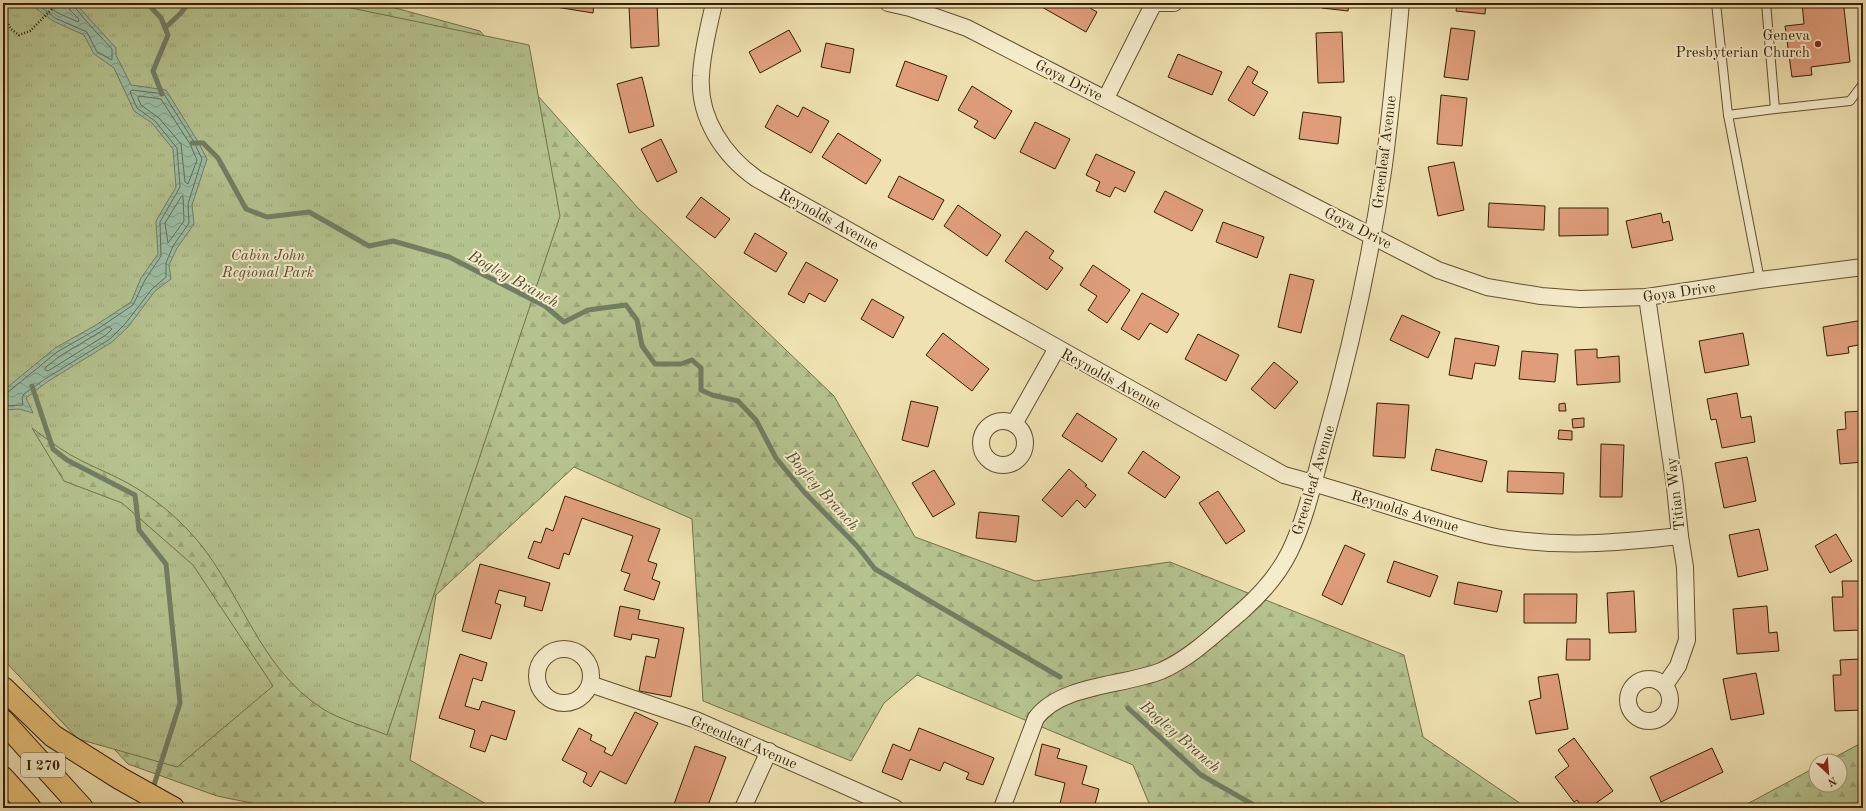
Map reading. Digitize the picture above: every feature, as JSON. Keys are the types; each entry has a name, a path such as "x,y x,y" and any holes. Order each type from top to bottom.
{"highway":[{"path":"3,688 53,736 121,779 172,808"},
{"name":"I 270","path":"3,721 82,808"},
{"name":"I 270","path":"3,778 30,808"}],"street":[{"name":"Reynolds Avenue","path":"714,3 704,50 701,77 702,93 709,121 714,133 730,156 742,169 1284,475 1313,482 1464,530 1525,541 1562,545 1598,544 1680,536"},
{"name":"Goya Drive","path":"888,3 910,6 967,28 1373,235 1438,270 1487,287 1541,296 1580,299 1648,298 1760,280 1863,266"},
{"path":"1106,98 1154,3"},
{"path":"1159,3 1174,3"},
{"name":"Greenleaf Avenue","path":"1002,808 1036,718 1041,711 1062,697 1149,675 1163,670 1196,649 1248,605 1278,571 1288,555 1296,536 1313,482 1344,374 1373,235 1384,164 1402,3"},
{"name":"Titian Way","path":"1648,298 1685,567 1687,640 1678,666 1665,685"},
{"path":"1014,424 1057,348"},
{"name":"Greenleaf Avenue","path":"590,684 696,720 895,808"},
{"path":"743,808 769,751"}],"lane":[{"path":"1716,3 1728,115 1760,280"},
{"path":"1766,3 1775,109"},
{"path":"1728,115 1850,101 1863,84"}],"path":[{"path":"3,18 5,18 11,29 19,35 30,31 40,19 58,3"}],"green space":[{"path":"3,3 377,3 480,31 638,208 834,396 915,537 1035,581 1170,562 1404,655 1423,737 1527,808 1151,808 1133,765 917,675 884,703 851,761 703,701 692,519 574,467 436,595 410,760 493,808 276,808 217,796 128,764 3,629"},
{"name":"Cabin John Regional Park","path":"3,3 327,3 529,45 560,216 387,735 329,713 300,691 281,671 265,648 206,551 172,514 137,489 69,454 32,428 64,481 122,503 193,565 273,686 177,767 78,739 3,659"},
{"path":"1863,742 1863,808 1727,808 1749,803 1808,771 1808,793 1848,793 1848,753 1843,753"}],"water":[{"path":"31,3 75,3 116,48 116,55 131,85 166,90 207,159 192,205 194,224 177,248 169,265 171,279 155,291 128,327 112,342 47,382 26,398 33,413 19,409 3,410 3,391 55,348 96,325 131,302 141,278 158,254 156,221 176,187 173,149 152,123 134,111 114,68 94,54 84,35 53,21"}],"building":[{"path":"557,3 594,3 593,13 556,7"},
{"path":"1042,3 1082,3 1097,12 1086,32 1040,6"},
{"path":"1234,3 1263,3 1263,7 1234,6"},
{"path":"1323,3 1349,3 1348,11 1322,8"},
{"path":"1457,3 1486,3 1485,14 1456,11"},
{"name":"Geneva Presbyterian Church","path":"1802,3 1847,3 1847,7 1844,8 1850,62 1811,67 1812,75 1792,77 1785,26 1804,24"},
{"path":"657,4 659,46 631,48 629,6"},
{"path":"1451,28 1475,31 1468,80 1444,77"},
{"path":"789,30 801,51 760,73 749,52"},
{"path":"1342,32 1344,82 1318,83 1316,33"},
{"path":"826,43 854,49 850,73 821,67"},
{"path":"1178,54 1222,72 1212,95 1168,77"},
{"path":"905,61 947,76 938,101 896,86"},
{"path":"1248,66 1258,72 1252,83 1268,92 1254,116 1228,100"},
{"path":"642,77 654,126 629,133 617,84"},
{"path":"972,86 1012,111 995,139 974,127 978,121 958,110"},
{"path":"1441,95 1467,98 1462,146 1437,144"},
{"path":"777,105 798,117 803,107 829,121 811,153 765,127"},
{"path":"1303,112 1341,117 1338,144 1299,139"},
{"path":"1035,122 1070,139 1055,169 1020,152"},
{"path":"838,133 881,160 866,184 822,157"},
{"path":"661,139 677,172 657,182 641,149"},
{"path":"1096,154 1135,172 1125,192 1115,187 1110,197 1096,191 1100,182 1086,175"},
{"path":"1454,162 1464,210 1438,216 1428,167"},
{"path":"899,176 944,200 933,220 888,197"},
{"path":"1165,191 1203,210 1192,231 1154,212"},
{"path":"701,197 730,219 715,238 686,217"},
{"path":"1489,203 1545,206 1544,230 1488,227"},
{"path":"958,205 1001,235 987,256 944,226"},
{"path":"1559,208 1608,208 1608,235 1559,236"},
{"path":"1661,213 1663,223 1669,221 1673,240 1632,248 1626,221"},
{"path":"1223,222 1264,237 1257,258 1216,242"},
{"path":"1026,231 1054,251 1049,258 1063,268 1047,290 1005,261"},
{"path":"755,233 787,253 776,272 744,253"},
{"path":"806,262 838,280 825,302 809,293 804,303 788,294"},
{"path":"1093,265 1130,290 1107,323 1088,310 1097,296 1080,285"},
{"path":"1290,274 1314,280 1301,333 1278,327"},
{"path":"1142,293 1179,314 1167,333 1150,323 1139,340 1121,329"},
{"path":"872,299 904,317 893,338 861,319"},
{"path":"1402,315 1440,332 1428,358 1390,340"},
{"path":"1863,320 1863,344 1848,347 1849,353 1827,356 1823,327"},
{"path":"943,333 989,369 972,391 926,355"},
{"path":"1743,333 1749,365 1705,373 1699,341"},
{"path":"1198,334 1239,355 1226,381 1185,359"},
{"path":"1455,338 1499,346 1495,366 1475,363 1472,379 1449,375"},
{"path":"1597,349 1597,358 1619,356 1620,382 1577,385 1575,350"},
{"path":"1522,351 1558,354 1555,382 1519,379"},
{"path":"1274,362 1298,382 1275,409 1251,389"},
{"path":"1737,393 1741,418 1751,416 1755,442 1722,448 1716,419 1711,420 1707,399"},
{"path":"911,401 938,407 928,447 902,440"},
{"path":"1377,403 1409,405 1405,458 1373,456"},
{"path":"1565,403 1566,411 1559,411 1559,404"},
{"path":"1863,411 1863,462 1840,464 1837,430 1846,429 1845,412"},
{"path":"1077,413 1117,439 1102,462 1062,436"},
{"path":"1584,418 1584,427 1573,428 1572,419"},
{"path":"1559,430 1572,431 1572,440 1558,439"},
{"path":"1601,444 1624,445 1622,497 1600,497"},
{"path":"1436,449 1487,461 1482,482 1431,470"},
{"path":"1143,451 1180,477 1165,498 1128,473"},
{"path":"1747,457 1756,501 1724,508 1715,463"},
{"path":"1069,469 1096,495 1085,508 1077,500 1062,517 1042,500"},
{"path":"934,470 955,504 933,517 912,483"},
{"path":"1508,471 1564,473 1563,494 1507,492"},
{"path":"1218,491 1245,531 1226,544 1199,503"},
{"path":"565,496 660,529 648,561 657,564 652,579 660,582 654,600 624,590 630,574 621,571 633,536 582,518 569,555 564,553 559,569 528,558 534,541 541,543 546,528 553,531"},
{"path":"979,512 1019,516 1016,542 976,538"},
{"path":"1759,529 1768,570 1738,577 1729,535"},
{"path":"1836,534 1852,561 1830,573 1815,546"},
{"path":"1345,545 1365,554 1342,605 1322,595"},
{"path":"1394,561 1438,576 1430,597 1387,582"},
{"path":"480,564 550,583 542,611 524,606 526,597 499,590 495,603 501,605 491,639 462,631"},
{"path":"1842,581 1860,581 1862,630 1834,631 1832,597 1843,597"},
{"path":"1458,582 1502,591 1497,612 1454,604"},
{"path":"1634,591 1636,632 1609,633 1607,593"},
{"path":"1524,594 1577,594 1576,623 1524,623"},
{"path":"620,606 640,610 638,619 684,628 671,697 639,691 646,656 655,658 659,639 632,634 631,640 614,636"},
{"path":"1767,606 1769,633 1777,632 1779,651 1737,654 1733,609"},
{"path":"1567,639 1590,639 1590,660 1566,660"},
{"path":"460,654 487,663 482,681 473,678 465,706 479,710 482,701 515,711 506,740 491,735 485,752 470,747 475,730 439,718"},
{"path":"1861,659 1863,710 1835,711 1833,675 1841,675 1840,660"},
{"path":"1756,673 1764,714 1731,720 1723,679"},
{"path":"1558,674 1568,729 1536,734 1529,701 1541,698 1538,677"},
{"path":"635,712 658,723 626,784 600,771 591,787 583,782 587,773 562,760 579,728 592,735 590,740 606,748 604,752 612,756"},
{"path":"919,728 994,758 983,785 966,779 969,773 944,762 940,771 910,759 902,780 882,772 893,744 910,751"},
{"path":"1574,738 1613,791 1589,808 1583,808 1577,800 1574,802 1555,777 1569,766 1558,750"},
{"path":"1042,744 1060,749 1057,758 1087,766 1082,784 1099,789 1094,808 1059,808 1065,783 1035,775"},
{"path":"695,746 726,757 707,808 675,808 673,807"},
{"path":"1712,748 1723,772 1661,802 1650,777"}],"waterway":[{"path":"147,3 161,18 168,35 153,71 162,94"},
{"path":"165,28 181,13 188,3"},
{"name":"Bogley Branch","path":"192,143 203,143 218,158 246,209 267,217 309,212 369,246 393,241 449,257 545,306 564,322 588,310 626,305 637,320 642,346 655,364 681,364 692,360 701,368 701,390 712,395 738,401 756,420 776,458 804,492 857,546 875,569 1060,677"},
{"path":"32,386 53,449 67,460 135,495 139,530 166,564 180,703 154,785"},
{"name":"Bogley Branch","path":"1128,708 1201,775 1259,808"}],"place":[{"name":"Geneva Presbyterian Church","path":"1818,44"}]}
